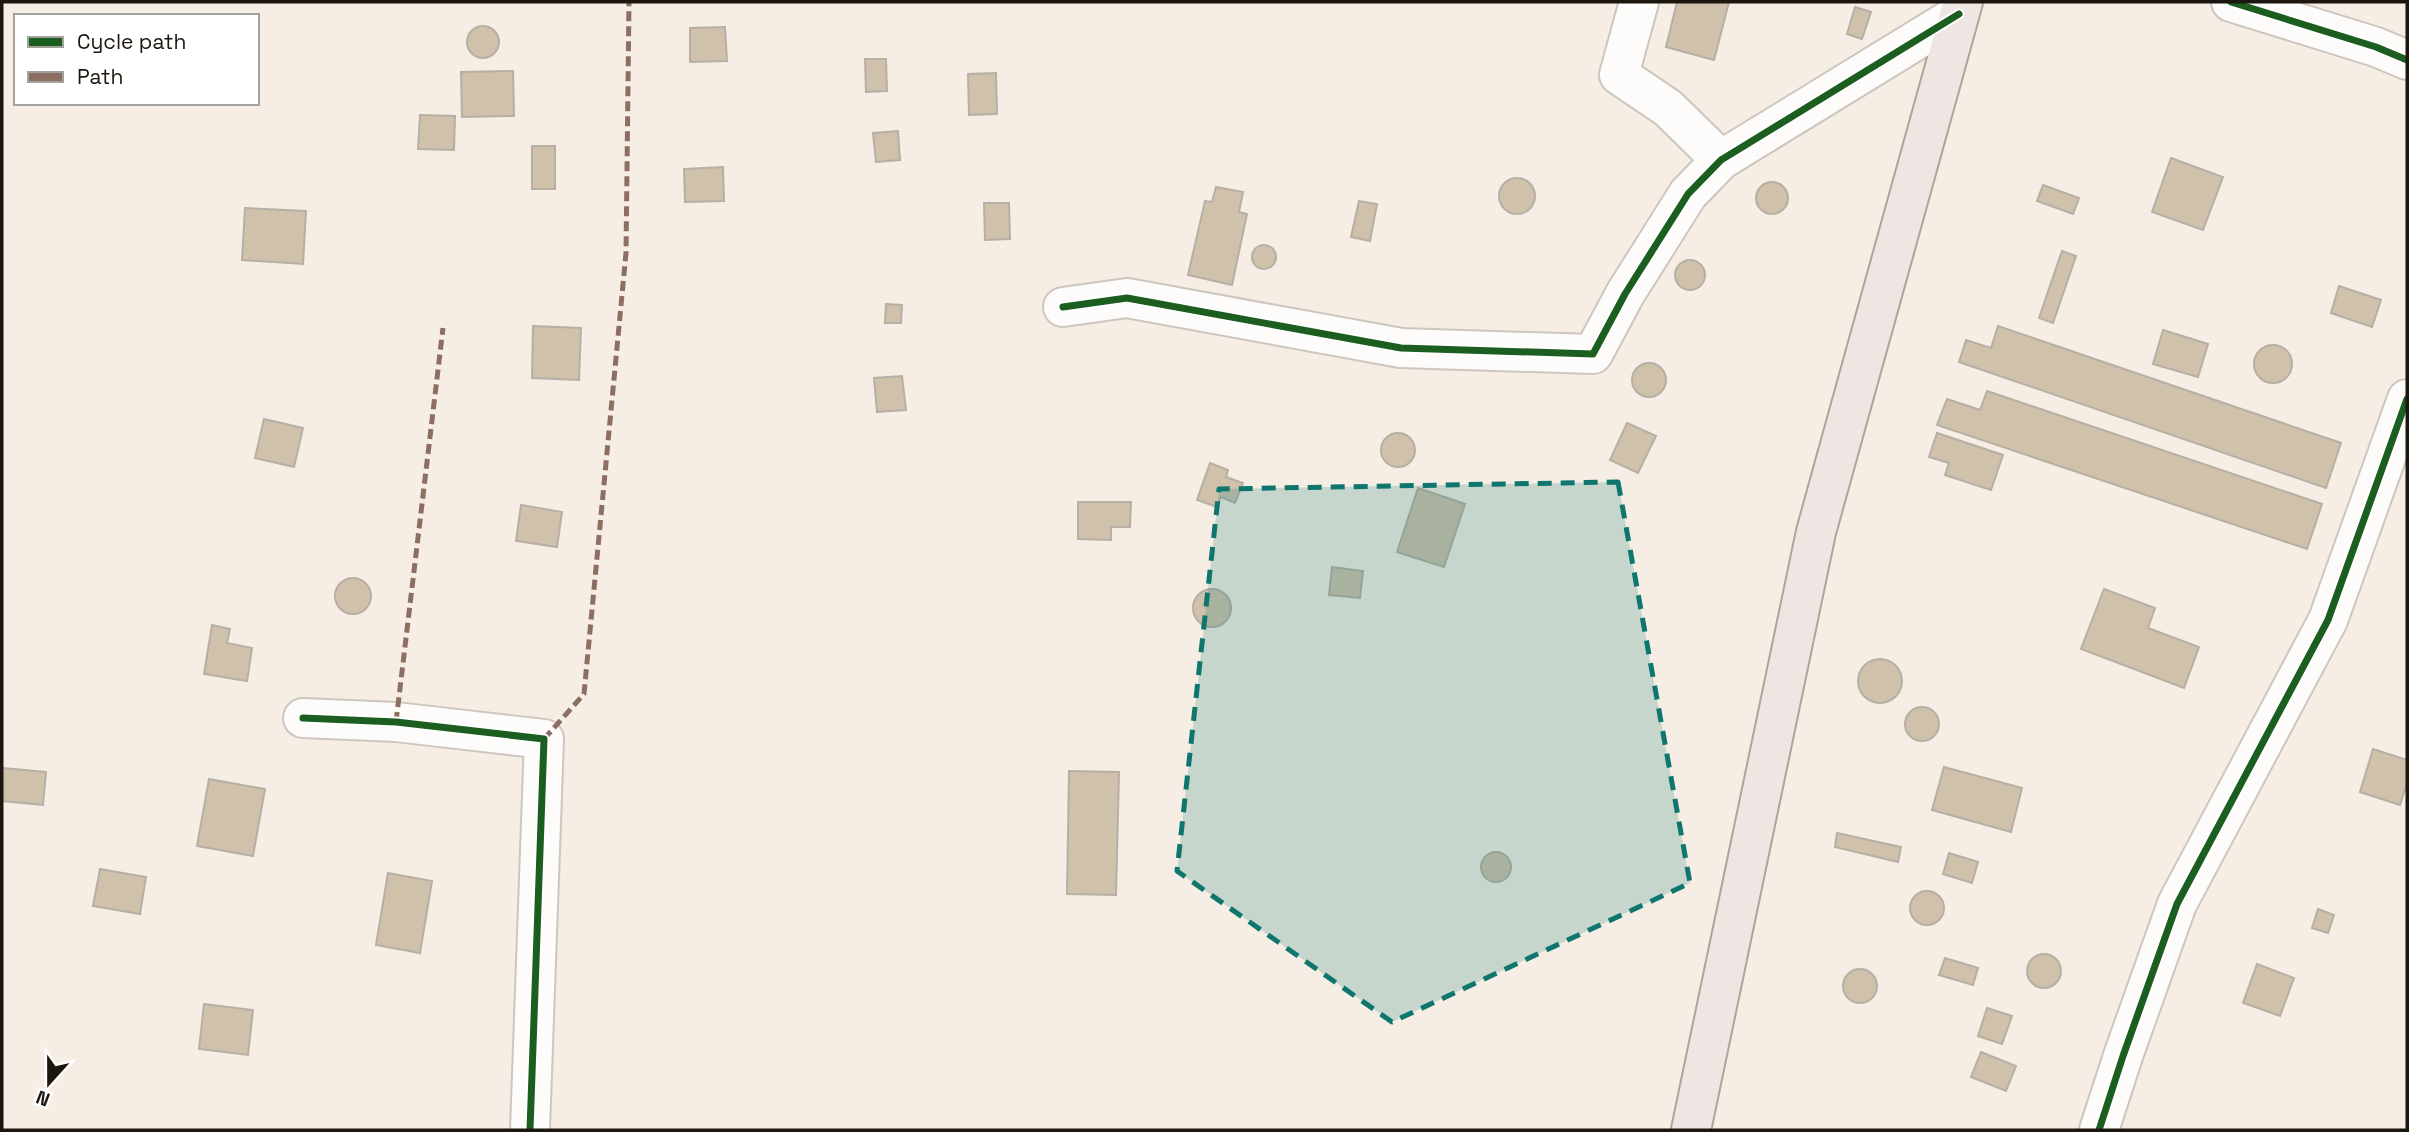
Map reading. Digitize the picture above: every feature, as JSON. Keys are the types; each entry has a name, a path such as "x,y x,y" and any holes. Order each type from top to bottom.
{"main road":[{"path":"1691,1130 1816,532 1961,8"}],"street":[{"path":"1639,2 1619,75 1668,108 1721,160"},
{"path":"2231,2 2376,47 2407,60"},
{"path":"1063,307 1127,298 1401,348 1593,354 1625,294 1688,194 1721,160 1961,8"},
{"path":"2099,1130 2178,904 2328,620 2407,399"},
{"path":"303,718 396,722 544,739 530,1130"}],"highlighted area":[{"path":"1618,482 1690,883 1392,1022 1177,871 1219,489"}],"building":[{"path":"1677,2 1729,2 1714,60 1666,47"},
{"path":"1855,7 1871,12 1862,39 1847,34"},
{"path":"483,26 494,31 499,42 494,53 483,58 472,53 467,42 472,31"},
{"path":"725,27 727,61 690,62 690,28"},
{"path":"865,59 886,59 887,91 866,92"},
{"path":"513,71 514,116 462,117 461,72"},
{"path":"996,73 997,114 969,115 968,74"},
{"path":"420,115 455,116 454,150 418,149"},
{"path":"898,131 900,160 876,162 873,133"},
{"path":"532,146 555,146 555,189 532,189"},
{"path":"2171,158 2223,177 2203,230 2152,212"},
{"path":"723,167 724,201 685,202 684,169"},
{"path":"1517,178 1530,183 1535,196 1530,209 1517,214 1504,209 1499,196 1504,183"},
{"path":"1772,182 1783,187 1788,198 1783,209 1772,214 1761,209 1756,198 1761,187"},
{"path":"2043,185 2079,198 2073,214 2037,201"},
{"path":"1216,187 1243,192 1239,212 1247,214 1232,285 1188,275 1205,201 1212,202"},
{"path":"1359,201 1377,204 1370,241 1351,237"},
{"path":"984,203 1009,203 1010,239 985,240"},
{"path":"245,208 306,211 303,264 242,260"},
{"path":"1264,245 1273,248 1276,257 1273,266 1264,269 1255,266 1252,257 1255,248"},
{"path":"2062,251 2076,256 2053,323 2039,318"},
{"path":"1690,260 1696,261 1704,269 1704,281 1696,289 1690,290 1684,289 1676,281 1675,275 1676,269 1684,261"},
{"path":"2339,286 2381,300 2372,327 2331,313"},
{"path":"886,304 902,305 901,323 885,323"},
{"path":"533,326 581,328 579,380 532,378"},
{"path":"1998,326 2341,443 2326,488 1959,362 1966,340 1991,348"},
{"path":"2163,330 2208,344 2198,377 2153,364"},
{"path":"2273,345 2287,350 2292,364 2287,378 2273,383 2259,378 2254,364 2259,350"},
{"path":"1649,363 1661,368 1666,380 1661,392 1649,397 1637,392 1632,380 1637,368"},
{"path":"902,376 906,410 877,412 874,378"},
{"path":"1987,391 2322,504 2307,549 1937,425 1947,399 1980,410"},
{"path":"264,419 303,428 294,467 255,458"},
{"path":"1627,423 1656,436 1638,473 1610,460"},
{"path":"1398,433 1410,438 1415,450 1410,462 1398,467 1386,462 1381,450 1386,438"},
{"path":"1937,433 2003,455 1991,490 1945,475 1949,463 1929,457"},
{"path":"1210,463 1228,470 1226,477 1243,483 1235,503 1221,497 1217,507 1197,500"},
{"path":"1418,488 1465,504 1444,567 1397,552"},
{"path":"1078,502 1131,502 1130,527 1111,527 1111,540 1078,539"},
{"path":"521,505 562,512 557,547 516,541"},
{"path":"1332,567 1363,571 1360,598 1329,595"},
{"path":"353,578 366,583 371,596 366,609 353,614 340,609 335,596 340,583"},
{"path":"1212,589 1226,594 1231,608 1226,622 1212,627 1198,622 1193,608 1198,594"},
{"path":"2104,589 2155,608 2148,628 2199,647 2184,688 2081,649"},
{"path":"212,625 230,629 227,643 252,648 247,681 204,674"},
{"path":"1880,659 1896,665 1902,681 1896,697 1880,703 1864,697 1858,681 1864,665"},
{"path":"1922,707 1934,712 1939,724 1934,736 1922,741 1910,736 1905,724 1910,712"},
{"path":"2373,749 2407,760 2407,783 2400,805 2360,792"},
{"path":"1944,767 2022,788 2011,832 1932,810"},
{"path":"2,768 46,772 43,805 2,801"},
{"path":"1069,771 1119,772 1116,895 1067,894"},
{"path":"209,779 265,789 253,856 197,846"},
{"path":"1837,833 1901,847 1898,862 1835,847"},
{"path":"1496,852 1507,856 1511,867 1507,878 1496,882 1485,878 1481,867 1485,856"},
{"path":"1949,853 1978,862 1972,883 1943,874"},
{"path":"100,869 146,877 140,914 93,906"},
{"path":"388,873 432,881 420,953 376,945"},
{"path":"1927,891 1939,896 1944,908 1939,920 1927,925 1915,920 1910,908 1915,896"},
{"path":"2318,909 2334,915 2328,933 2312,928"},
{"path":"2044,954 2056,959 2061,971 2056,983 2044,988 2032,983 2027,971 2032,959"},
{"path":"1945,958 1978,968 1973,985 1939,975"},
{"path":"2257,964 2294,978 2280,1016 2243,1003"},
{"path":"1860,969 1872,974 1877,986 1872,998 1860,1003 1848,998 1843,986 1848,974"},
{"path":"204,1004 253,1010 248,1055 199,1049"},
{"path":"1987,1008 2012,1016 2002,1044 1978,1036"},
{"path":"1981,1052 2016,1066 2006,1091 1971,1077"}],"marked path":[{"path":"544,739 584,694 626,253 629,2"},
{"path":"396,722 443,328"}],"cycle path":[{"path":"2231,2 2376,47 2407,60"},
{"path":"1063,307 1127,298 1401,348 1593,354 1625,294 1688,194 1721,160 1959,14"},
{"path":"2099,1130 2177,904 2328,620 2407,399"},
{"path":"303,718 396,722 544,739 530,1130"}]}
